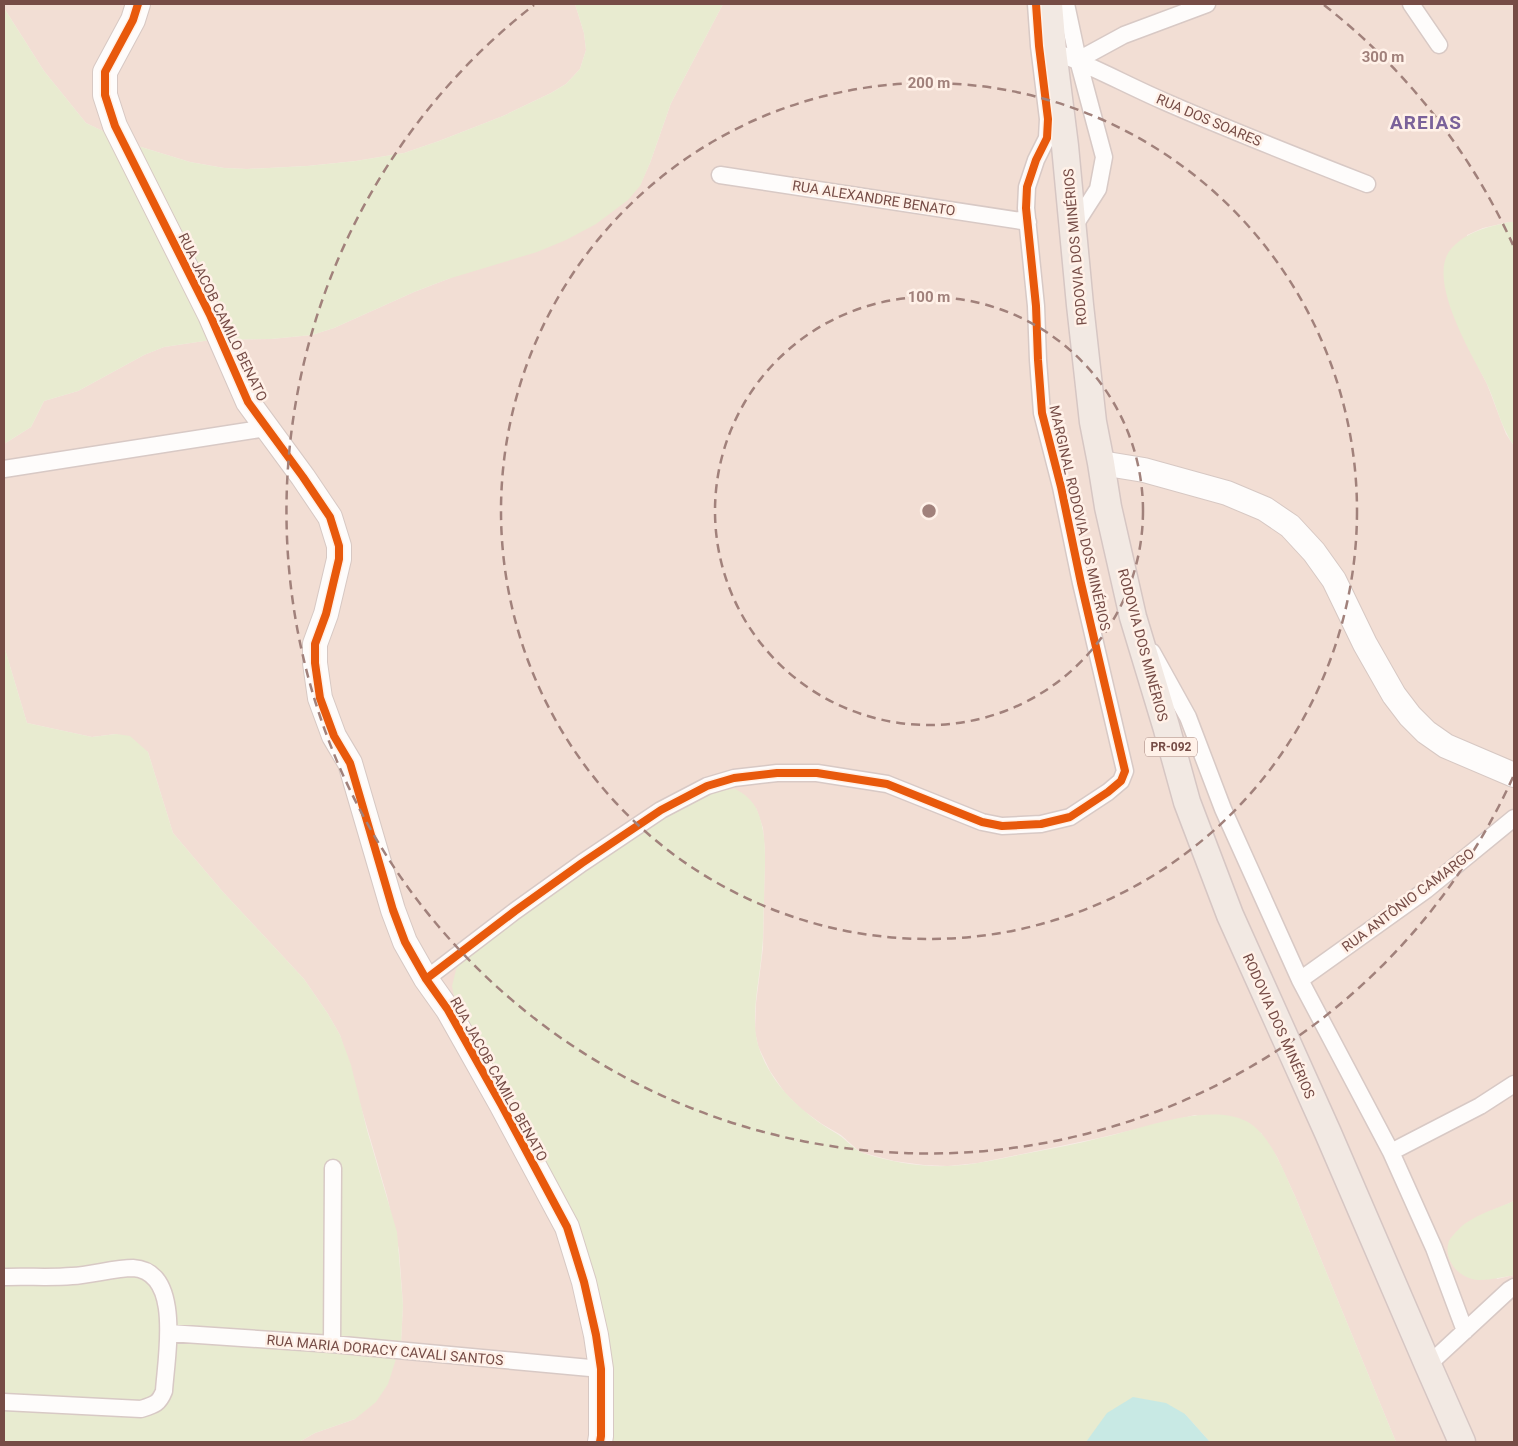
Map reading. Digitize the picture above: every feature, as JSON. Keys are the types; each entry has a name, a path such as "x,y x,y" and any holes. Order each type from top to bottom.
{"main road":[{"name":"RODOVIA DOS MINÉRIOS","path":"1049,4 1093,422 1108,507 1133,617 1166,726 1186,802 1257,979 1328,1133 1462,1442"}],"street":[{"name":"RUA JACOB CAMILO BENATO","path":"138,4 133,20 105,72 104,95 116,126 210,314 248,402 303,477 330,517 336,532 339,559 326,614 315,644 315,663 320,698 334,736 350,763 405,942 426,979 448,1010 567,1227 584,1282 596,1335 601,1369 602,1436 600,1442"},
{"name":"MARGINAL RODOVIA DOS MINÉRIOS","path":"426,979 515,911 661,810 707,786 734,778 768,774 817,773 886,784 982,822 1002,826 1041,824 1070,817 1121,781 1125,771 1081,583 1061,487 1042,413 1036,306 1026,208 1027,188 1048,130 1036,4"},
{"path":"1066,4 1078,60 1104,158 1098,189 1073,228"},
{"path":"1078,60 1124,35 1207,4"},
{"path":"1411,4 1439,45"},
{"name":"RUA DOS SOARES","path":"1053,51 1078,60 1160,100 1366,184"},
{"name":"RUA ALEXANDRE BENATO","path":"720,175 1028,222"},
{"path":"4,469 267,428"},
{"path":"1101,463 1144,470 1227,493 1265,508 1290,526 1314,552 1334,580 1365,644 1394,696 1410,716 1426,732 1446,746 1514,774"},
{"path":"1133,617 1188,717 1223,809 1300,980 1391,1152 1434,1248 1465,1331"},
{"name":"RUA ANTÔNIO CAMARGO","path":"1300,980 1426,890 1514,818"},
{"path":"1391,1152 1480,1106 1514,1084"},
{"path":"332,1344 334,1168"},
{"path":"4,1277 72,1276 132,1268 145,1271 152,1274 159,1282 165,1295 169,1333 164,1391 160,1400 154,1405 141,1409 4,1402"},
{"path":"1428,1365 1514,1287"},
{"name":"RUA MARIA DORACY CAVALI SANTOS","path":"169,1333 332,1344 601,1369"}],"shaded area":[{"path":"4,4 575,4 584,33 586,50 580,69 566,84 551,93 503,116 404,153 356,161 307,166 247,169 224,168 190,162 128,143 86,123 44,71 4,8"},
{"path":"723,4 1514,4 1514,222 1483,228 1467,235 1468,347 1487,384 1506,434 1514,446 1514,1201 1476,1218 1497,1279 1514,1275 1514,1442 1396,1442 1295,1196 1277,1157 1261,1133 1195,1115 1099,1138 978,1163 948,1166 924,1165 894,1161 860,1152 841,1135 801,1109 785,1093 770,1071 758,1046 755,1031 756,1003 763,948 765,852 763,828 756,808 584,1269 596,1442 299,1442 315,1433 355,1419 401,1343 403,1305 399,1250 387,1196 340,1035 304,979 223,892 173,833 148,752 116,734 92,737 27,723 4,646 4,444 31,427 44,401 78,391 144,355 164,347 211,340 271,339 312,335 334,328 448,279 640,185 650,163 671,103"}],"green space":[{"path":"575,4 723,4 671,103 640,186 628,200 596,224 566,240 537,252 448,279 334,328 312,335 271,339 211,340 164,347 144,355 78,391 44,401 31,427 4,444 4,8 44,71 86,123 128,143 190,162 224,168 247,169 307,166 356,161 404,153 503,116 551,93 566,84 580,69 586,50 584,33"},
{"path":"1514,222 1514,446 1505,430 1489,388 1453,315 1444,278 1445,262 1451,249 1457,243 1477,231"},
{"path":"4,646 27,723 92,737 116,734 130,736 148,752 173,833 223,892 304,979 340,1035 351,1065 367,1130 397,1232 403,1305 401,1343 388,1384 376,1402 355,1419 315,1433 299,1442 4,1442"},
{"path":"735,789 748,798 757,810 761,821 764,843 763,938 755,1010 756,1034 763,1059 788,1096 810,1115 859,1151 895,1161 927,1166 948,1166 989,1161 1083,1142 1174,1119 1194,1116 1213,1114 1230,1116 1246,1121 1263,1135 1276,1155 1295,1196 1396,1442 1210,1442 1185,1414 1092,1435 1086,1442 596,1442 584,1269 458,1015 452,986 457,966 470,947 671,813 715,791"},
{"path":"1514,1201 1514,1275 1481,1280 1472,1279 1461,1274 1449,1259 1448,1247 1451,1238 1470,1220"}],"water":[{"path":"1133,1397 1166,1403 1185,1414 1210,1442 1086,1442 1107,1413"}],"cycle path":[{"path":"138,4 133,20 105,72 105,95 115,126 210,315 248,402 330,517 339,546 339,559 326,614 315,644 315,663 320,698 334,736 350,763 393,910 405,942 426,979 448,1010 567,1227 584,1282 596,1335 601,1369 600,1442"},
{"path":"426,979 515,911 661,810 707,786 734,778 777,773 817,773 887,784 982,822 1002,826 1041,824 1070,817 1121,781 1125,771 1081,583 1061,487 1042,413 1036,306 1026,208 1027,187 1036,160 1047,138 1048,119 1036,4"}],"district":[{"name":"AREIAS","path":"1426,122"}]}
